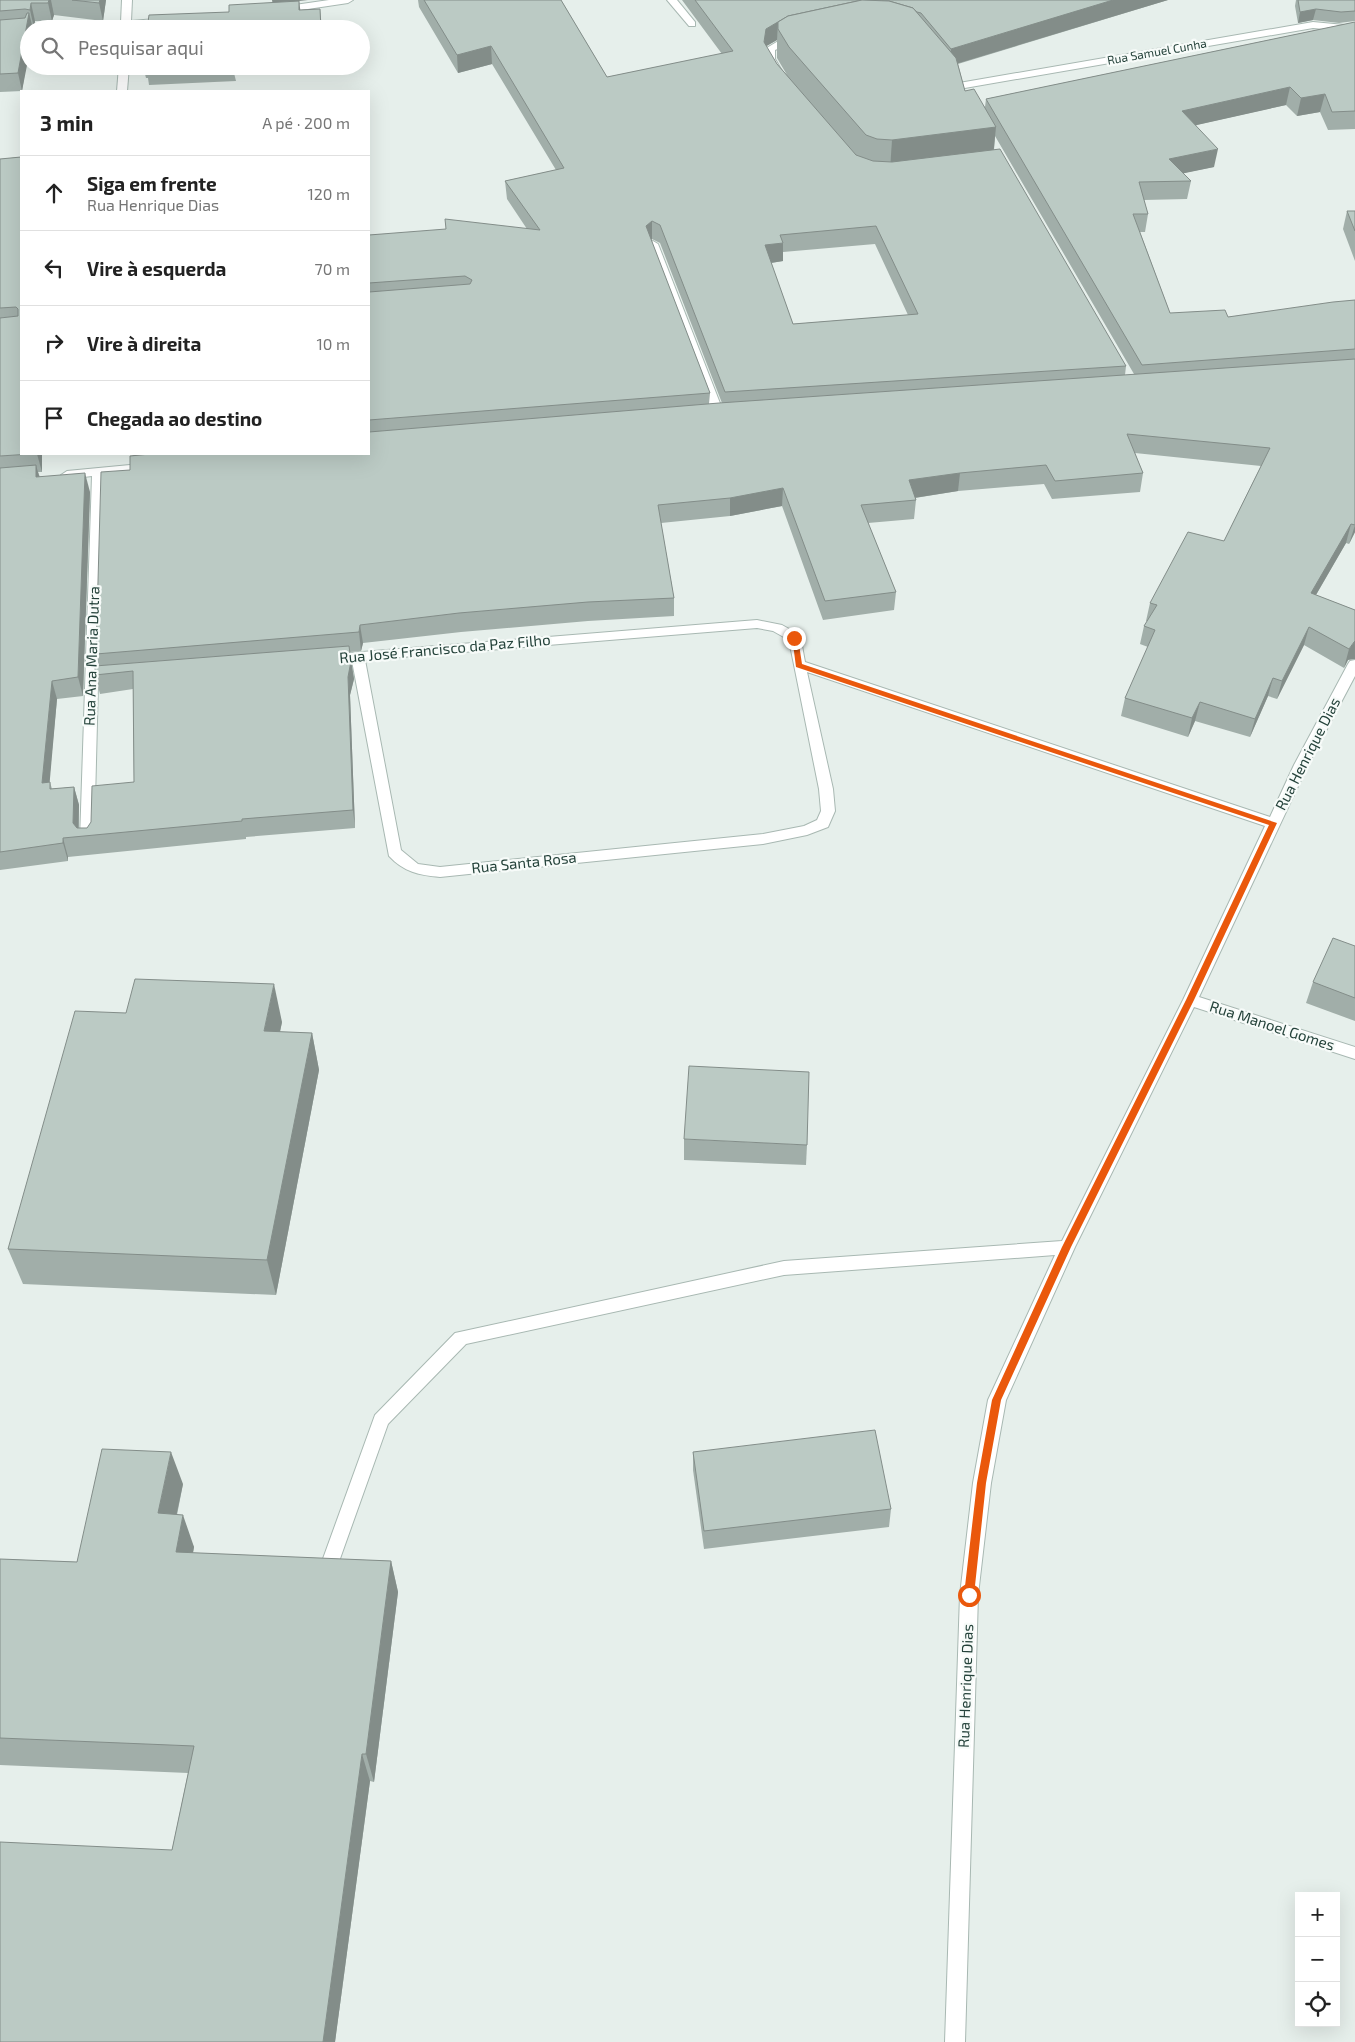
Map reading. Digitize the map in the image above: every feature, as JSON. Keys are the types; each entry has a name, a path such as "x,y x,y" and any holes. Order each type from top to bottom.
{"street":[{"path":"126,20 127,0"},
{"path":"274,11 348,0"},
{"path":"672,0 692,24"},
{"name":"Rua Samuel Cunha","path":"959,86 1312,25 1355,29"},
{"path":"782,79 770,59 770,49 783,42 810,35"},
{"path":"122,90 123,75"},
{"path":"654,244 719,416"},
{"path":"59,476 166,465"},
{"name":"Rua Ana Maria Dutra","path":"87,840 98,473"},
{"name":"Rua José Francisco da Paz Filho","path":"318,659 757,624 776,626 794,638 799,665"},
{"name":"Rua Santa Rosa","path":"358,656 394,852 404,864 419,870 440,872 763,839 807,830 823,823 828,811 826,789 799,665"},
{"name":"Rua Henrique Dias","path":"955,2042 969,1595 982,1483 997,1400 1066,1247 1190,1000 1301,764 1355,664"},
{"path":"799,665 1273,823"},
{"path":"91,679 131,676"},
{"name":"Rua Manoel Gomes","path":"1190,1000 1355,1053"},
{"path":"324,1580 381,1420 461,1338 784,1268 1066,1247"}],"building":[{"path":"0,0 49,0 48,3 31,3 30,10 0,11"},
{"path":"72,0 100,0 99,3"},
{"path":"424,0 561,0 607,77 733,51 695,0 862,0 788,16 766,29 764,42 777,64 856,155 873,161 892,162 1000,149 1126,366 725,392 660,225 652,221 646,226 710,393 370,420 370,292 470,284 472,280 465,276 370,283 370,235 446,229 445,219 540,230 505,181 564,168 491,46 457,55","holes":["876,226 918,314 793,324 765,245 783,243 780,235"]},
{"path":"862,0 1113,0 951,49 921,13 913,8 889,1"},
{"path":"862,0 889,1 913,8 956,58 965,91 974,89 996,127 892,140 877,139 866,135 789,47 778,29 778,22 788,16"},
{"path":"1298,0 1355,0 1355,11 1341,12 1316,9 1300,12"},
{"path":"299,1 299,10 320,9 321,20 148,20 149,15 229,12 229,5"},
{"path":"27,13 29,13 28,20 20,20 20,62 18,73 0,74 0,20 25,18"},
{"path":"1355,22 1355,111 1332,112 1325,94 1301,98 1290,87 1182,111 1218,149 1169,159 1191,181 1139,182 1148,214 1133,214 1170,313 1225,310 1228,317 1355,300 1355,349 1142,365 986,99"},
{"path":"20,157 20,455 0,456 0,318 18,316 18,309 16,307 0,308 0,159"},
{"path":"1347,211 1355,211 1355,231"},
{"path":"1355,359 1355,525 1351,524 1311,593 1355,610 1355,641 1349,649 1309,627 1282,681 1273,678 1255,719 1200,702 1192,718 1125,698 1155,630 1144,626 1157,605 1150,603 1188,532 1224,541 1270,448 1127,434 1143,473 1055,481 1046,465 960,473 909,480 916,500 861,505 896,592 825,601 783,488 730,498 658,505 674,598 588,602 459,613 360,625 359,632 96,654 101,472 130,470 130,456 370,455 370,432 719,403"},
{"path":"36,465 36,477 85,473 78,677 52,681 42,783 50,782 50,789 74,787 73,823 77,828 87,828 91,822 92,786 134,782 133,671 95,675 95,666 349,646 351,661 348,677 353,810 242,819 242,821 63,838 63,843 0,852 0,468"},
{"path":"1333,938 1355,946 1355,998 1313,982"},
{"path":"135,979 274,984 264,1031 312,1033 267,1260 8,1249 75,1011 126,1013"},
{"path":"689,1066 809,1072 807,1145 684,1139"},
{"path":"875,1430 891,1509 704,1531 693,1452"},
{"path":"102,1449 171,1452 158,1513 183,1515 176,1552 391,1561 366,1754 362,1754 323,2042 0,2042 0,1842 172,1850 194,1746 0,1738 0,1559 77,1562"}],"route":[{"path":"794,638 799,665 1273,823 1190,1000 1066,1247 997,1400 982,1483 969,1595"}]}
